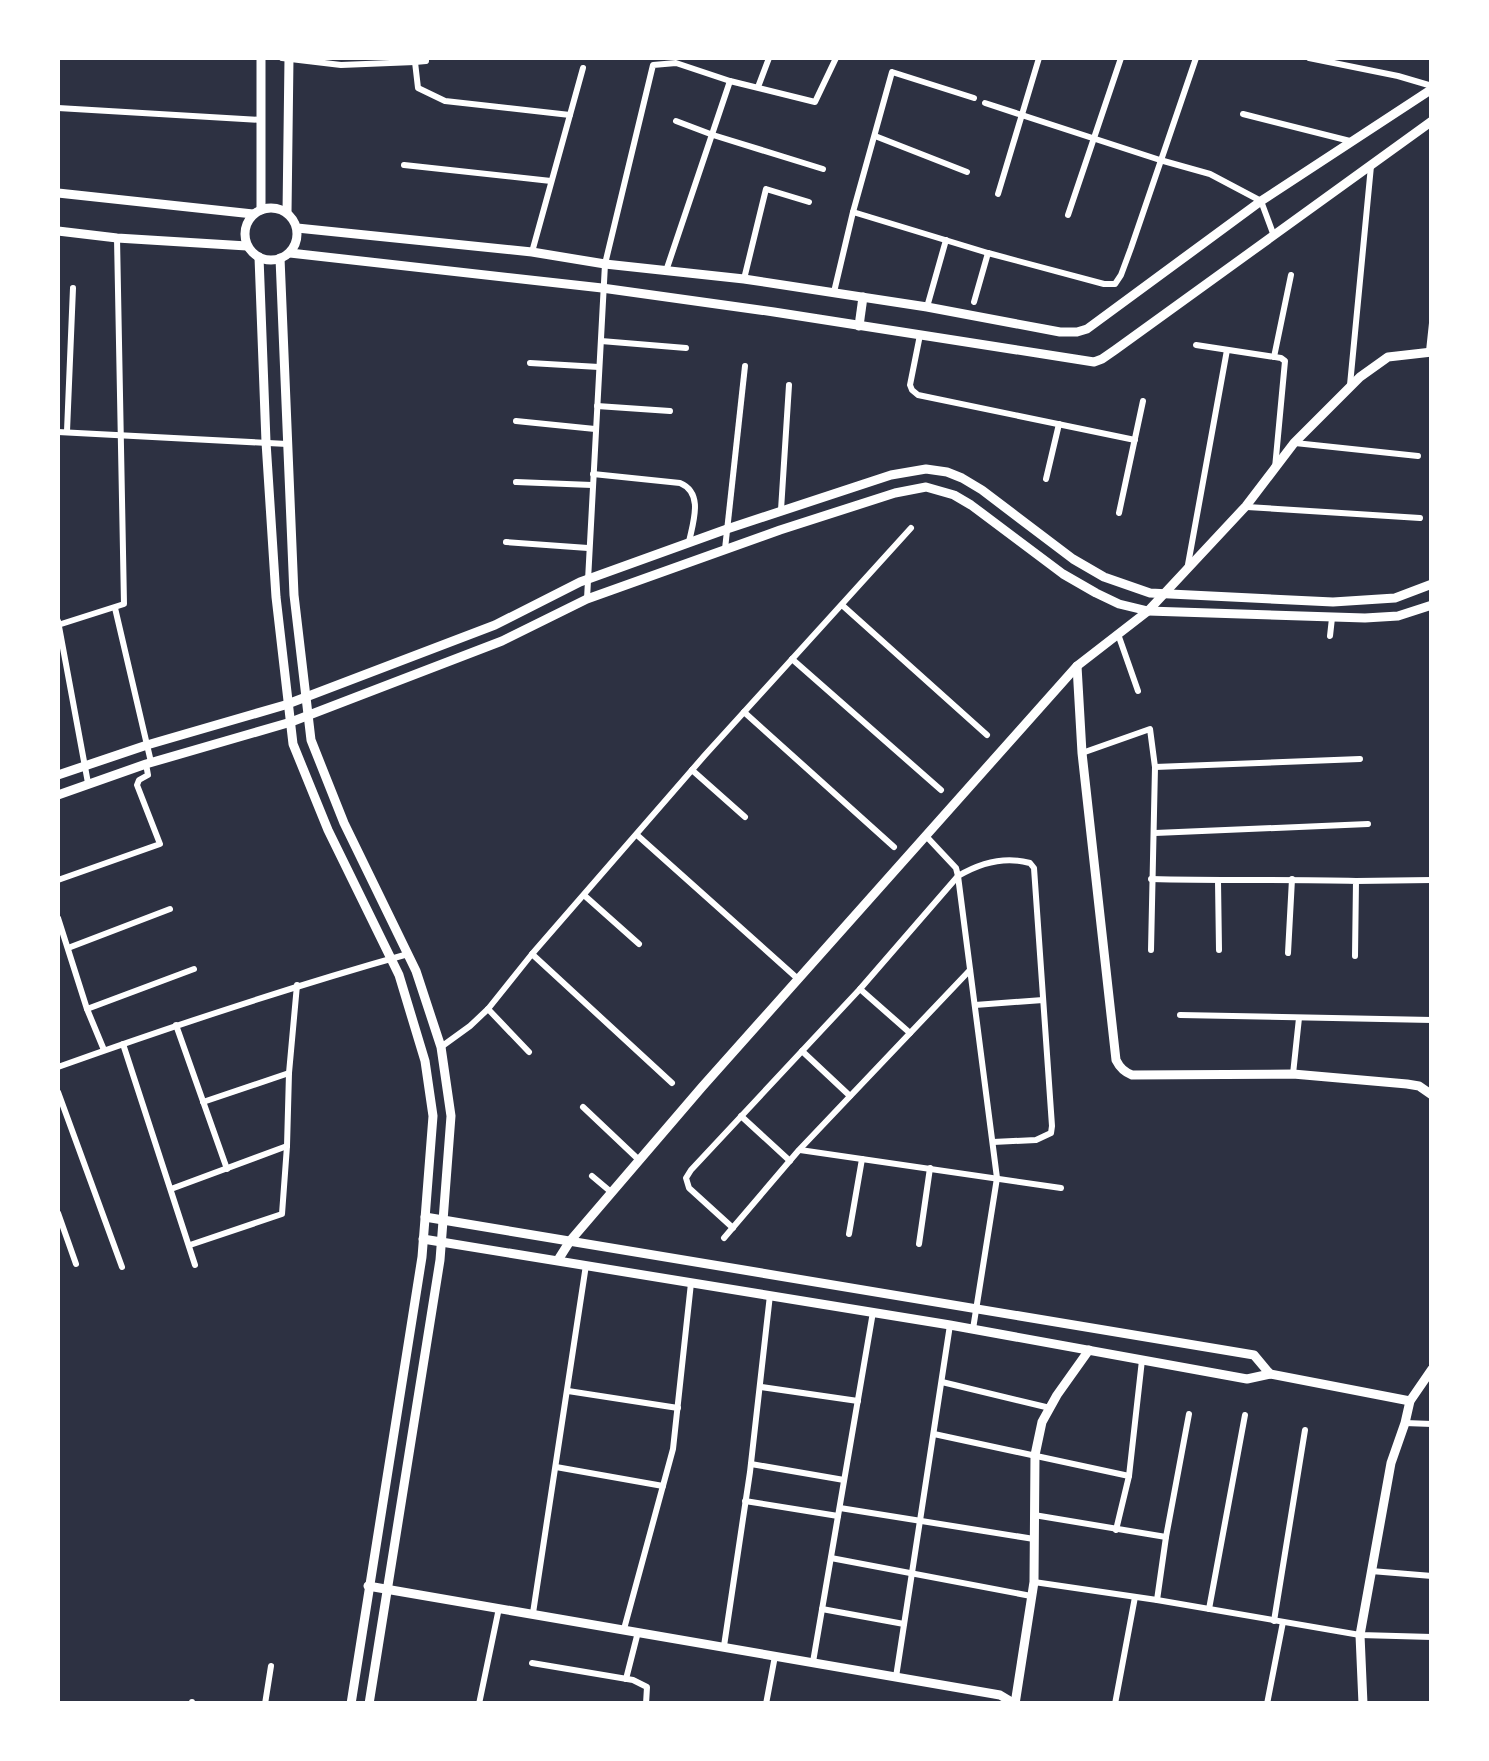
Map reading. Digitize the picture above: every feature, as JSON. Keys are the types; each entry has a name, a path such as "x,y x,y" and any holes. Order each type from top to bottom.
{"street":[{"path":"247,246 245,229 257,212 263,120 261,58"},
{"path":"287,213 287,58 415,62 426,58"},
{"path":"758,87 769,58"},
{"path":"587,599 602,288 652,65 676,63 815,102 836,58"},
{"path":"998,194 1039,58"},
{"path":"1068,215 1121,58"},
{"path":"853,212 988,253 1114,284 1122,275 1196,58"},
{"path":"1309,58 1398,76 1432,88"},
{"path":"415,62 418,88 445,101 570,115"},
{"path":"532,252 583,68"},
{"path":"834,292 892,72 974,98"},
{"path":"666,270 730,81"},
{"path":"297,228 744,279 1077,332 1087,329 1261,201 1432,88"},
{"path":"985,103 1210,174 1261,201 1274,236"},
{"path":"58,108 263,120"},
{"path":"1243,114 1350,141"},
{"path":"676,121 712,136 823,168"},
{"path":"58,232 247,246 267,260 285,255 602,288 1085,362 1102,360 1432,121"},
{"path":"874,136 966,172"},
{"path":"404,165 552,180"},
{"path":"1350,387 1371,166"},
{"path":"744,279 766,189 809,202"},
{"path":"58,192 257,212 279,209 287,213 297,228 295,246 285,255 287,444 294,595 311,740 344,823 410,954 441,1046 451,1116 440,1260 369,1704"},
{"path":"88,783 58,624 124,604 118,238"},
{"path":"927,307 946,240"},
{"path":"974,302 988,253"},
{"path":"259,257 276,597 293,744 328,830 405,992 425,1061 433,1116 423,1238 350,1704"},
{"path":"1274,357 1291,275"},
{"path":"68,430 73,288"},
{"path":"859,326 863,297"},
{"path":"558,1260 570,1240 639,1160 1078,666 1148,611 1246,506 1294,443 1350,387 1388,357 1430,352 1432,323"},
{"path":"920,335 910,384 918,395 1136,440"},
{"path":"602,341 686,348"},
{"path":"1196,345 1284,361 1275,468"},
{"path":"1186,570 1227,350"},
{"path":"530,363 599,367"},
{"path":"725,548 744,366"},
{"path":"781,510 789,385"},
{"path":"1119,514 1142,402"},
{"path":"596,406 670,411"},
{"path":"516,421 595,429"},
{"path":"1046,479 1059,424"},
{"path":"58,432 287,444"},
{"path":"1294,443 1418,456"},
{"path":"58,775 289,703 494,624 587,579 689,542 891,475 926,469 948,472 982,490 1073,559 1104,577 1150,594 1333,602 1395,598 1432,584"},
{"path":"592,474 689,486 694,495 694,510 689,542"},
{"path":"516,482 592,484"},
{"path":"58,795 148,763 291,722 502,641 587,599 725,548 926,487 972,505 1063,574 1096,593 1148,611 1332,618 1398,616 1432,605"},
{"path":"1246,506 1420,518"},
{"path":"441,1046 488,1009 692,770 911,528"},
{"path":"506,542 588,548"},
{"path":"842,605 986,735"},
{"path":"58,880 160,844 136,785 148,776 146,745 115,608"},
{"path":"1330,636 1332,618"},
{"path":"1118,634 1138,691"},
{"path":"792,659 942,790"},
{"path":"1078,666 1082,753 1116,1060 1120,1067 1132,1075 1293,1074 1407,1084 1419,1086 1432,1095"},
{"path":"744,712 894,847"},
{"path":"1082,753 1150,729 1155,767 1151,950"},
{"path":"1155,767 1360,759"},
{"path":"692,770 745,818"},
{"path":"1155,833 1368,824"},
{"path":"637,835 798,979"},
{"path":"926,836 956,868 958,876 997,1178 973,1329"},
{"path":"733,1228 689,1188 686,1178 691,1170 860,989 958,876 996,861 1030,862 1034,868 1052,1133 1036,1140 992,1142"},
{"path":"1152,878 1432,880"},
{"path":"1288,953 1292,879"},
{"path":"1218,881 1219,950"},
{"path":"1355,956 1356,881"},
{"path":"585,896 639,944"},
{"path":"68,948 170,909"},
{"path":"58,918 104,1050"},
{"path":"58,1067 296,986 410,954"},
{"path":"532,954 672,1083"},
{"path":"87,1009 194,969"},
{"path":"724,1238 800,1150 970,970"},
{"path":"190,1245 282,1214 296,986"},
{"path":"860,989 910,1033"},
{"path":"974,1005 1043,1000"},
{"path":"488,1009 529,1052"},
{"path":"1180,1014 1432,1020"},
{"path":"1293,1074 1299,1018"},
{"path":"176,1025 227,1169"},
{"path":"123,1044 195,1264"},
{"path":"802,1052 850,1096"},
{"path":"203,1102 288,1073"},
{"path":"58,1092 122,1267"},
{"path":"583,1107 639,1160"},
{"path":"741,1116 790,1161"},
{"path":"171,1189 287,1146"},
{"path":"800,1150 1062,1188"},
{"path":"849,1234 862,1159"},
{"path":"918,1244 930,1168"},
{"path":"592,1176 611,1192"},
{"path":"58,1212 76,1264"},
{"path":"425,1217 1254,1355 1270,1374"},
{"path":"423,1238 950,1325 1248,1379 1270,1374 1410,1401"},
{"path":"533,1613 586,1265"},
{"path":"624,1629 673,1449 691,1282"},
{"path":"724,1646 751,1464 770,1295"},
{"path":"813,1662 873,1312"},
{"path":"896,1677 950,1325"},
{"path":"368,1586 1000,1695 1015,1704 1034,1582 1035,1456 1042,1422 1089,1350"},
{"path":"1116,1530 1128,1476 1142,1360"},
{"path":"1376,1704 1363,1703 1360,1635 1391,1463 1410,1401 1432,1369"},
{"path":"942,1382 1050,1408"},
{"path":"760,1387 858,1401"},
{"path":"568,1391 678,1408"},
{"path":"1157,1600 1189,1414"},
{"path":"1209,1609 1244,1415"},
{"path":"1405,1423 1432,1424"},
{"path":"1267,1704 1305,1430"},
{"path":"934,1434 1128,1476"},
{"path":"751,1464 844,1480"},
{"path":"556,1468 663,1486"},
{"path":"745,1501 1034,1539"},
{"path":"1034,1515 1166,1537"},
{"path":"831,1558 1032,1596"},
{"path":"1371,1571 1432,1576"},
{"path":"1034,1582 1360,1635 1432,1636"},
{"path":"1114,1704 1135,1597"},
{"path":"479,1704 500,1607"},
{"path":"822,1609 904,1624"},
{"path":"626,1679 638,1631"},
{"path":"766,1704 776,1656"},
{"path":"532,1663 626,1679 648,1688 646,1704"},
{"path":"265,1704 271,1666"}]}
